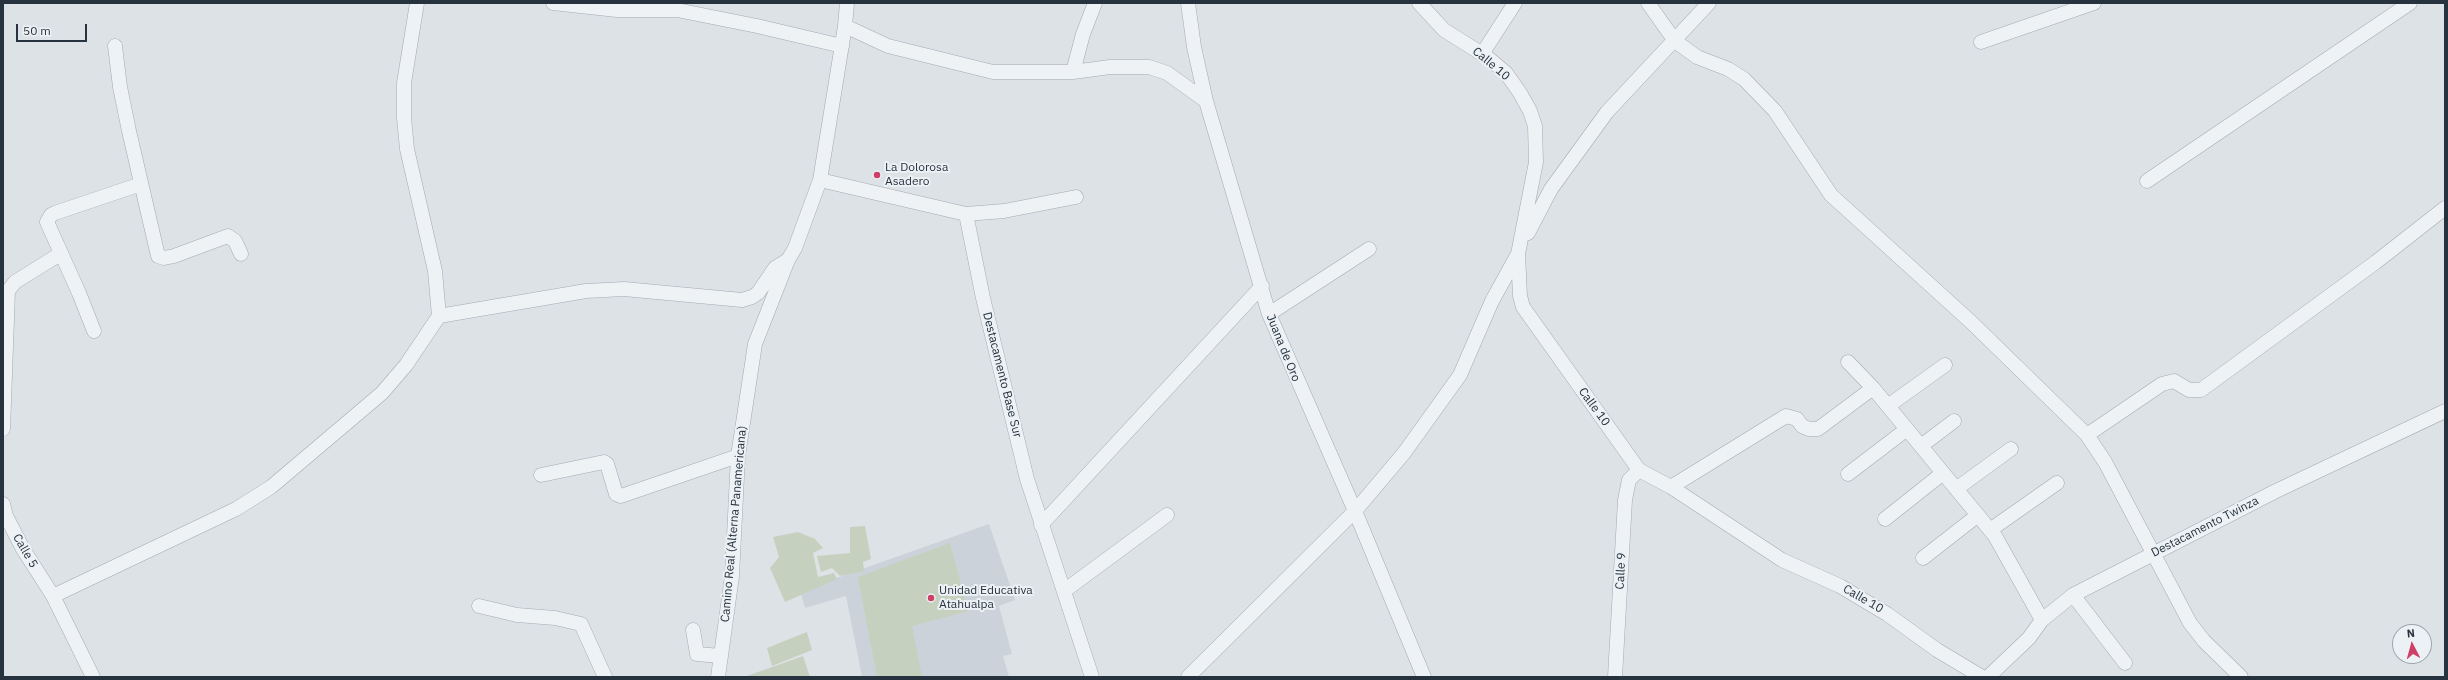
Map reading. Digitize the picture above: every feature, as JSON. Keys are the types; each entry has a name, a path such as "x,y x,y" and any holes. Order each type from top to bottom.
{"street":[{"path":"52,596 236,509 271,488 382,393 406,365 439,316 435,271 407,149 404,118 404,83 417,3"},
{"path":"553,3 617,10 677,10 757,26 842,46"},
{"name":"Camino Real (Alterna Panamericana)","path":"718,677 732,576 738,456 755,344 788,260 795,248 820,180 842,46 847,3"},
{"path":"1073,72 1083,34 1095,3"},
{"name":"Juana de Oro","path":"1188,3 1194,47 1206,101 1262,286 1269,314 1355,511 1424,677"},
{"name":"Calle 10","path":"1419,3 1444,30 1482,54 1506,73 1520,93 1535,126 1536,162 1518,254 1523,307 1639,470 1671,487 1782,560 1840,586 1887,614 1937,650 1982,677"},
{"path":"1482,54 1515,3"},
{"path":"1648,3 1674,41 1697,57 1728,68 1744,79 1775,111 1832,195 1971,322 2087,435 2105,462 2190,623 2204,641 2241,677"},
{"path":"1188,677 1355,511 1404,453 1460,375 1489,307 1551,189 1607,112 1709,3"},
{"path":"1981,42 2094,3"},
{"path":"2147,181 2410,3"},
{"path":"845,26 888,46 993,72 1073,72 1110,67 1149,67 1167,73 1206,101"},
{"path":"115,46 120,87 141,184 155,244 161,258 174,256 228,236 235,241 241,254"},
{"path":"820,180 966,214 1004,211 1076,196"},
{"path":"94,331 80,293 60,254 47,222 51,215 141,184"},
{"path":"2087,435 2162,384 2174,381 2189,390 2201,390 2376,262 2445,208"},
{"name":"Destacamento Base Sur","path":"966,214 986,313 1027,479 1092,677"},
{"path":"1269,314 1369,249"},
{"path":"3,429 5,298 15,282 60,254"},
{"path":"439,316 586,291 624,289 742,300 752,297 758,292 775,268 788,260"},
{"path":"1041,525 1262,286"},
{"path":"1848,362 1873,388 1990,530 2042,620"},
{"path":"1888,406 1945,365"},
{"path":"1671,487 1786,416 1797,419 1809,429 1818,429 1873,388"},
{"name":"Destacamento Twinza","path":"1988,677 2029,638 2042,620 2073,595 2153,553 2445,411"},
{"path":"1921,446 1954,421"},
{"path":"1848,474 1907,429"},
{"path":"1956,489 2011,449"},
{"path":"542,475 604,462 607,464 616,494 621,496 738,456"},
{"name":"Calle 9","path":"1615,677 1625,500 1629,480 1639,470"},
{"path":"1885,519 1943,473"},
{"path":"1990,530 2057,483"},
{"name":"Calle 5","path":"3,504 6,516 23,549 52,596 93,677"},
{"path":"1064,591 1167,515"},
{"path":"1922,558 1978,515"},
{"path":"2073,595 2125,663"},
{"path":"479,606 517,615 555,618 581,624 604,677"},
{"path":"693,630 697,654 721,656"}],"shaded area":[{"name":"Unidad Educativa Atahualpa","path":"989,524 1015,600 999,606 1012,654 1003,656 1009,677 862,677 846,596 805,608 800,591"}],"green space":[{"path":"865,526 871,559 863,562 864,571 840,576 832,568 821,572 817,556 850,553 850,527"},
{"path":"798,532 815,539 823,548 813,553 818,577 834,573 837,579 785,602 770,568 779,557 773,537"},
{"path":"950,543 968,611 912,626 922,677 877,677 858,577"},
{"path":"807,632 812,650 772,666 767,648"},
{"path":"803,656 810,677 744,677"}],"place":[{"name":"La Dolorosa Asadero","path":"877,175"},
{"name":"Unidad Educativa Atahualpa","path":"931,598"}]}
